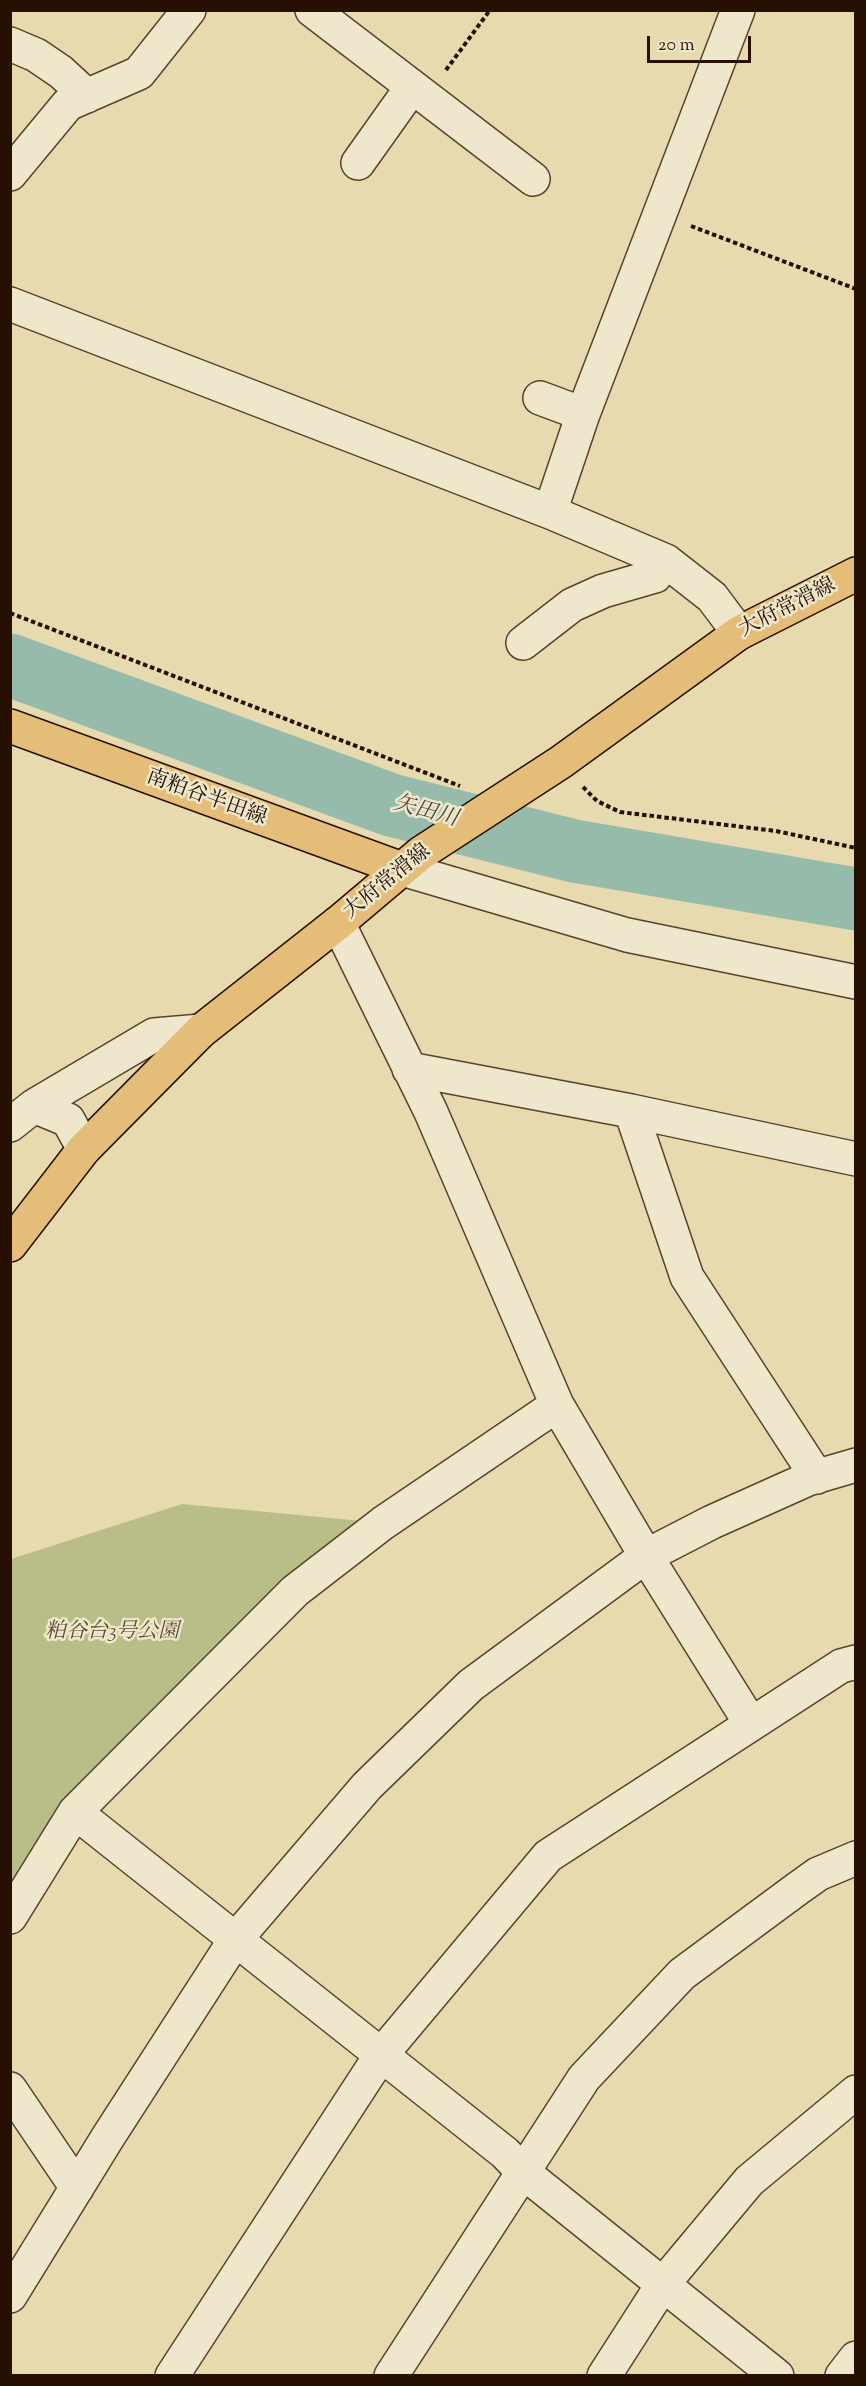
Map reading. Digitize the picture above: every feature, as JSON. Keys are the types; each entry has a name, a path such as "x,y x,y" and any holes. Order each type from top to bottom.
{"main road":[{"name":"大府常滑線","path":"10,1245 84,1149 201,1031 338,923 412,861 561,762 739,633 855,574"},
{"name":"南粕谷半田線","path":"10,726 412,861"}],"street":[{"path":"10,174 68,104 139,73 189,10"},
{"path":"312,10 532,179"},
{"path":"550,512 583,414 738,10"},
{"path":"10,44 36,55 61,72 87,96"},
{"path":"358,163 419,92"},
{"path":"10,304 550,512 666,561 712,597 739,633"},
{"path":"540,398 583,414"},
{"path":"523,643 572,605 603,591 655,576 666,561"},
{"path":"412,861 627,934 855,982"},
{"path":"338,923 431,1112 557,1405 646,1556 751,1724"},
{"path":"22,1116 154,1035 201,1031"},
{"path":"409,1069 631,1111 855,1159"},
{"path":"631,1111 687,1277 817,1477"},
{"path":"22,1116 68,1120 84,1149"},
{"path":"10,1917 75,1812 296,1591 383,1523 557,1405"},
{"path":"10,2296 235,1941 367,1786 471,1686 646,1556 712,1522 817,1477 855,1465"},
{"path":"172,2376 381,2055 548,1856 841,1666 855,1662"},
{"path":"75,1812 505,2153 523,2172 777,2376"},
{"path":"391,2376 584,2078 682,1974 818,1874 855,1858"},
{"path":"10,2089 77,2188"},
{"path":"604,2376 663,2284 749,2181 855,2092"},
{"path":"842,2376 855,2358"}],"path":[{"path":"419,92 490,10"},
{"path":"660,214 855,289"},
{"path":"10,613 500,803"},
{"path":"561,762 597,801 620,812 776,831 855,848"}],"green space":[{"name":"粕谷台3号公園","path":"182,1504 383,1523 295,1591 24,1894 11,1884 11,1559"}],"waterway":[{"name":"矢田川","path":"10,665 391,805 574,851 856,899"}]}
